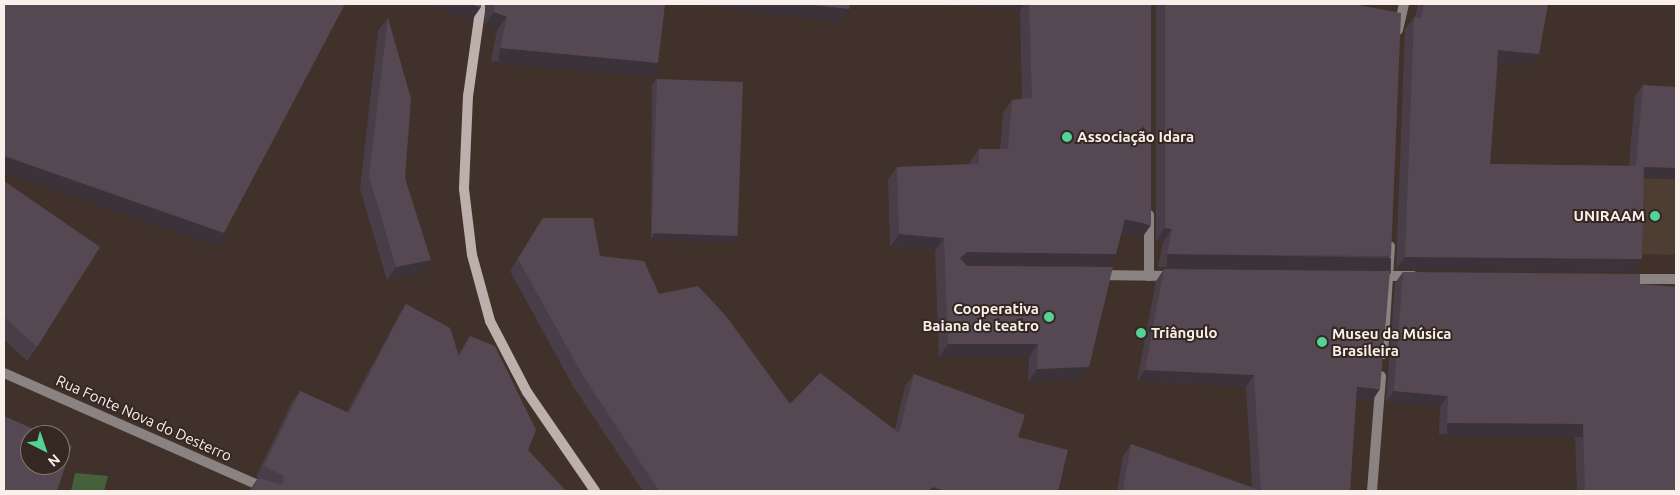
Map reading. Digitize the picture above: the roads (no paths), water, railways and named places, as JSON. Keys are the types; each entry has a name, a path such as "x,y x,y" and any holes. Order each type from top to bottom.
{"main road":[{"path":"481,4 468,96 464,189 472,255 490,321 513,365 595,491"}],"street":[{"path":"1396,43 1401,4"},
{"path":"1149,198 1149,276"},
{"path":"1372,491 1389,276 1390,237"},
{"path":"1082,275 1188,276"},
{"path":"1360,276 1429,276"},
{"path":"1617,279 1676,279"},
{"name":"Rua Fonte Nova do Desterro","path":"4,373 271,491"}],"place":[{"name":"Associação Idara","path":"1067,137"},
{"name":"UNIRAAM","path":"1655,216"},
{"name":"Cooperativa Baiana de teatro","path":"1049,317"},
{"name":"Triângulo","path":"1141,333"},
{"name":"Museu da Música Brasileira","path":"1322,342"}]}
